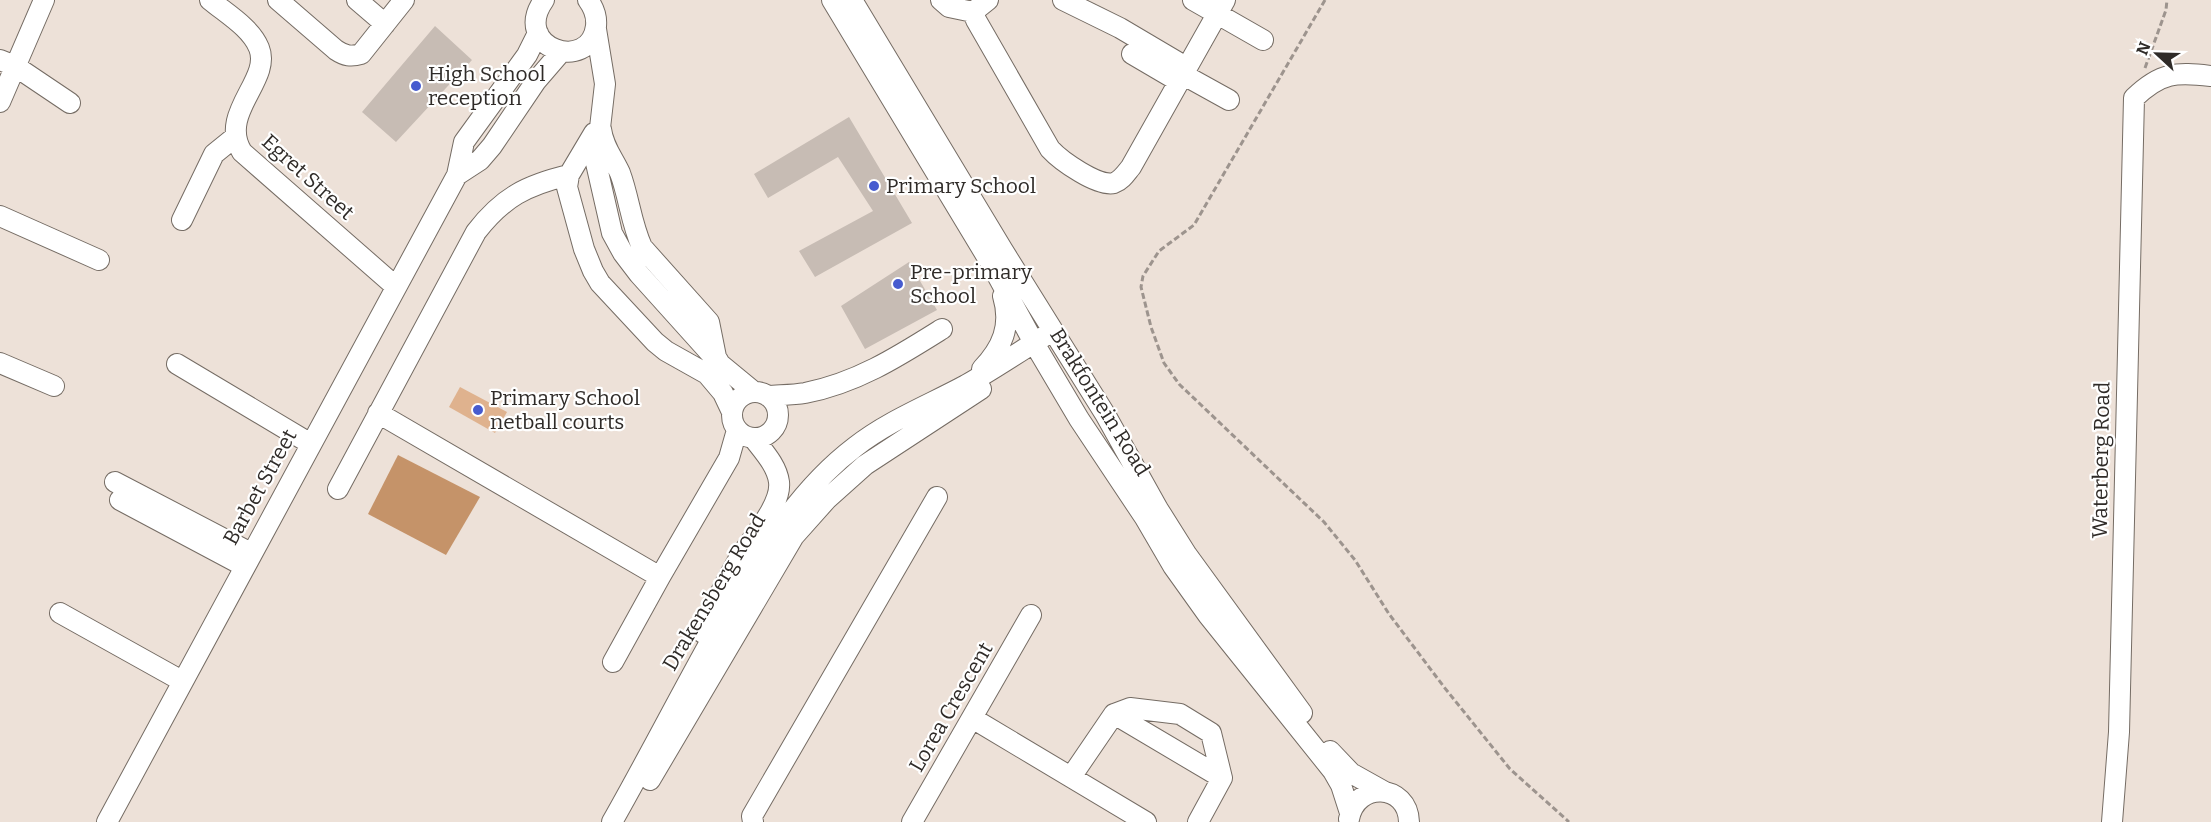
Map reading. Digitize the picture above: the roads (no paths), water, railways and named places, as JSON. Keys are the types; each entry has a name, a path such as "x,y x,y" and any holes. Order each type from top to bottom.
{"street":[{"path":"0,102 8,63 44,0"},
{"name":"Egret Street","path":"210,0 254,39 260,50 261,63 237,120 235,137 242,152 395,286"},
{"path":"278,0 343,55 353,56 361,54 404,0"},
{"path":"357,0 385,24"},
{"path":"526,0 539,17 547,45 583,60 604,84"},
{"name":"Brakfontein Road","path":"832,0 990,262 1079,419 1196,582 1337,761 1350,773 1394,795 1406,809 1409,822"},
{"name":"Brakfontein Road","path":"852,0 1105,414 1196,582 1208,615 1333,771 1341,785 1349,817"},
{"path":"941,0 949,7 981,6 980,29 1050,148 1057,156 1102,183 1112,184 1121,180 1131,167 1221,7"},
{"path":"1063,0 1120,28 1182,74"},
{"path":"1193,0 1221,7 1263,40"},
{"path":"590,1 596,15 604,84 600,117 602,139 619,171 636,234 642,247 709,322 716,357 720,364 777,408 777,423 768,434 743,430"},
{"name":"Barbet Street","path":"106,822 457,175 464,142 527,55 539,17"},
{"name":"Barbet Street","path":"457,175 480,160 492,146 536,81 566,52 587,44 596,29"},
{"path":"1132,54 1182,74 1229,100"},
{"path":"8,63 70,104"},
{"name":"Waterberg Road","path":"2112,822 2119,732 2134,98 2159,78 2179,73 2211,76"},
{"path":"600,117 586,149 569,175 567,187 588,260 600,283 655,342 666,351 707,374 723,393 743,430 771,460 777,474 779,489 776,501 738,560 722,590 706,623 680,694"},
{"path":"182,220 214,154 235,137"},
{"path":"338,489 476,232 487,218 515,194 531,186 569,175"},
{"path":"0,216 99,260"},
{"path":"967,384 996,354 1004,336 1005,303 990,262"},
{"path":"614,662 743,430 740,398 761,394 806,393 866,374 942,328"},
{"name":"Drakensberg Road","path":"627,822 773,571 801,529 827,500 865,465 1057,336"},
{"name":"Drakensberg Road","path":"612,822 680,694 759,556 821,477 856,446 904,416 1037,348"},
{"path":"0,363 54,386"},
{"path":"177,364 311,444"},
{"path":"778,415 806,393"},
{"path":"378,413 660,577"},
{"path":"118,491 248,559"},
{"path":"753,822 752,816 938,497"},
{"path":"60,613 182,681"},
{"name":"Lorea Crescent","path":"912,822 1031,615"},
{"path":"1071,777 1114,714 1130,708 1180,714 1211,733 1222,778 1198,822"},
{"path":"1114,714 1222,778"},
{"path":"972,718 1146,822"},
{"path":"1349,817 1360,798 1376,791 1385,792"}],"place":[{"name":"High School reception","path":"416,86"},
{"name":"Primary School","path":"874,186"},
{"name":"Pre-primary School","path":"898,284"},
{"name":"Primary School netball courts","path":"478,410"}]}
